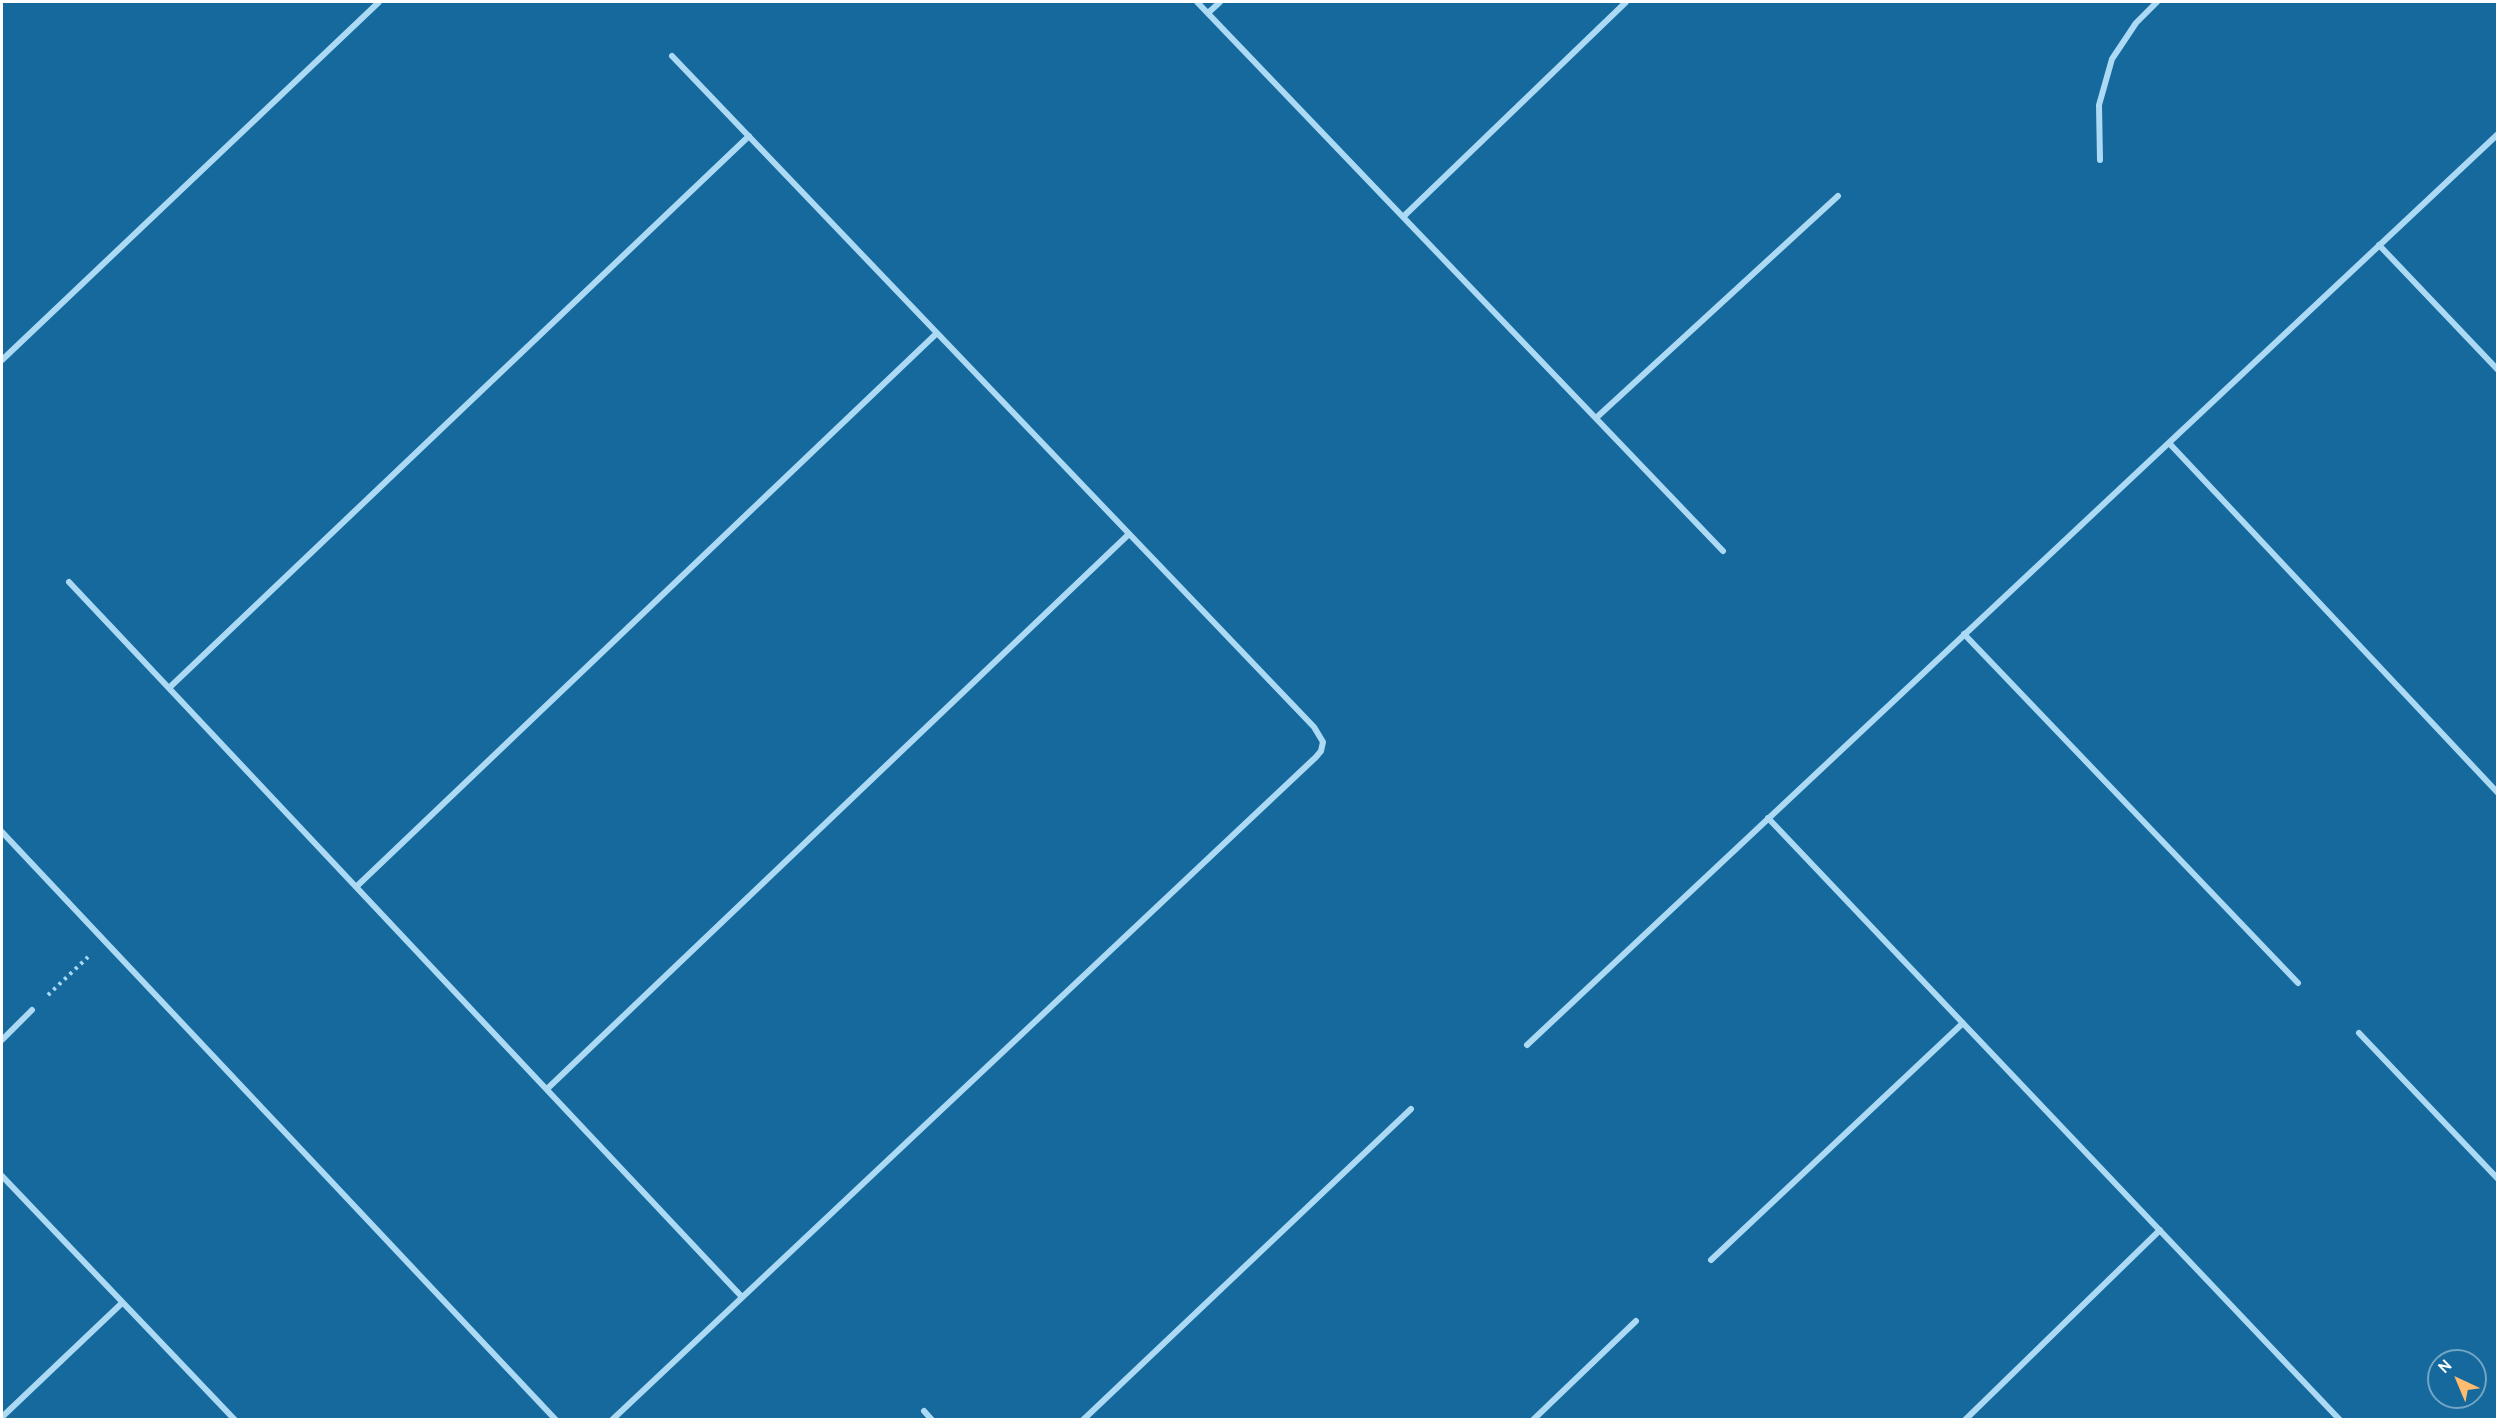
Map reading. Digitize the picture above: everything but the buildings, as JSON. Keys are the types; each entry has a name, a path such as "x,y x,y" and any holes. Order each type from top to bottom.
{"street":[{"path":"2,360 379,2"},
{"path":"1197,2 1723,551"},
{"path":"1208,13 1220,2"},
{"path":"1403,217 1626,2"},
{"path":"2100,160 2099,105 2112,59 2136,22 2157,2"},
{"path":"612,1419 1321,751 1323,742 1314,727 672,56"},
{"path":"1527,1045 2498,134"},
{"path":"169,688 749,136"},
{"path":"1596,418 1838,196"},
{"path":"2379,245 2498,370"},
{"path":"357,887 937,333"},
{"path":"2169,443 2498,793"},
{"path":"547,1089 1129,534"},
{"path":"69,582 742,1297"},
{"path":"1964,634 2298,983"},
{"path":"1768,818 2340,1419"},
{"path":"2,832 556,1419"},
{"path":"2,1040 32,1010"},
{"path":"1711,1260 1963,1023"},
{"path":"2359,1033 2498,1179"},
{"path":"1083,1419 1411,1108"},
{"path":"2,1176 235,1419"},
{"path":"1965,1419 2160,1230"},
{"path":"2,1417 122,1303"},
{"path":"1533,1419 1636,1321"},
{"path":"924,1411 932,1419"}],"path":[{"path":"32,1010 104,941"}]}
